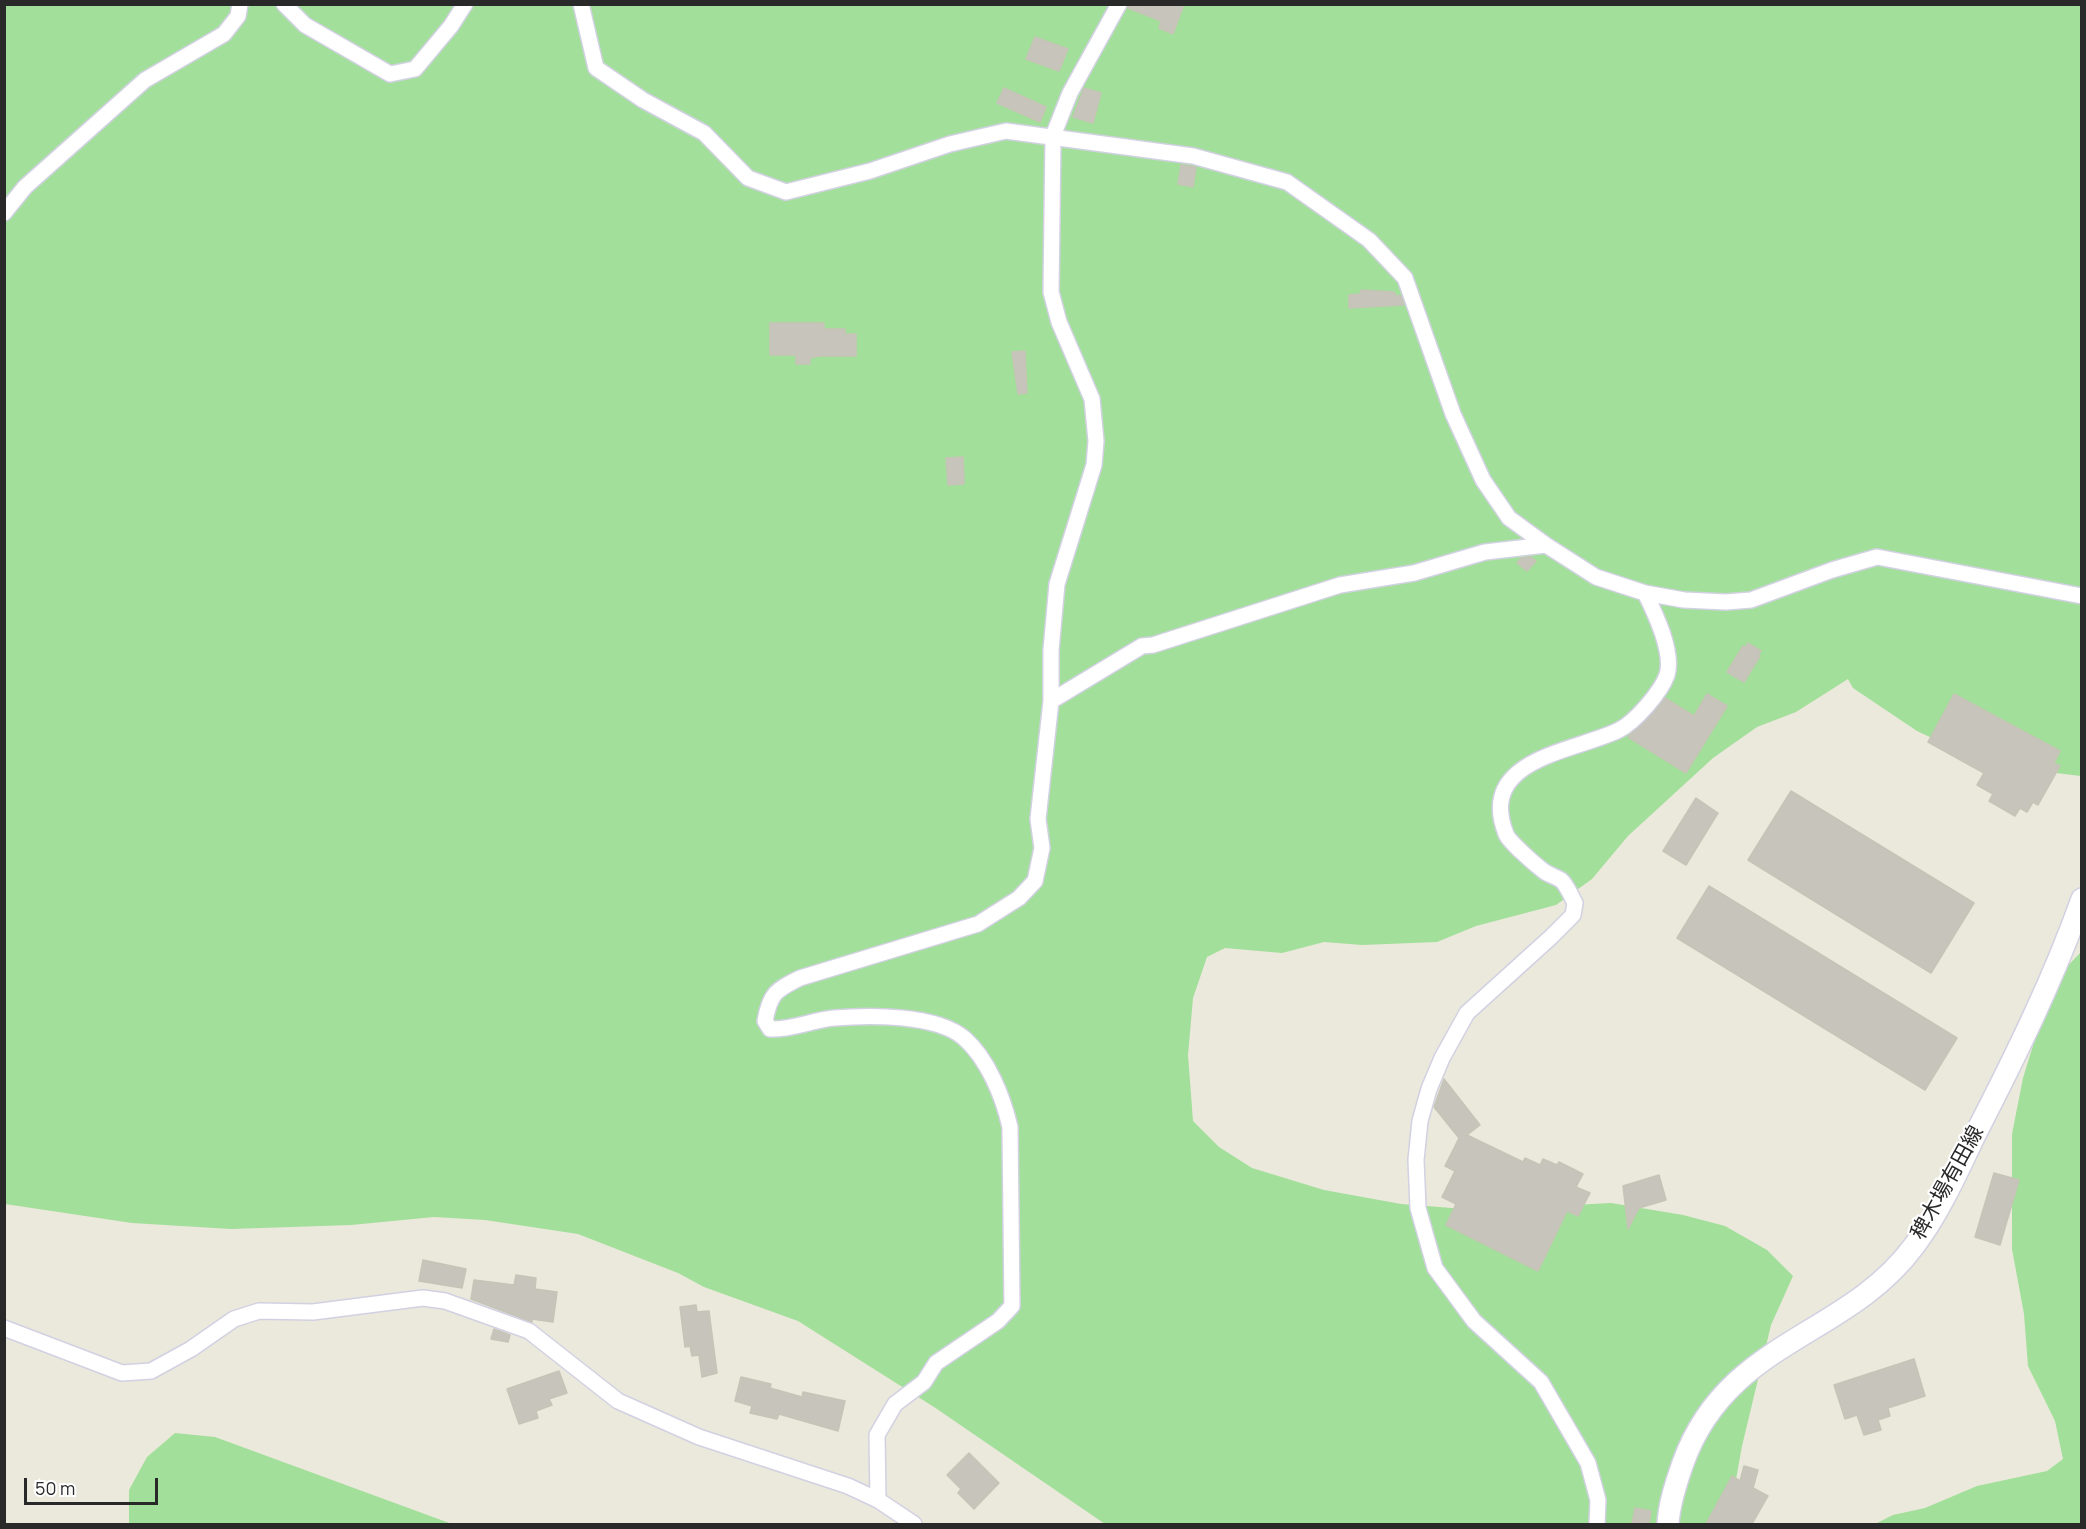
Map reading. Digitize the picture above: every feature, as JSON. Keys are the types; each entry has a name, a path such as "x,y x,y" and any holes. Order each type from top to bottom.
{"main road":[{"name":"稗木場有田線","path":"1668,1524 1675,1485 1689,1446 1705,1416 1724,1392 1778,1349 1857,1299 1889,1274 1914,1247 1950,1185 2033,1020 2058,964 2082,899"}],"street":[{"path":"4,213 25,187 145,80 224,34 238,16 240,4"},
{"path":"284,4 305,25 390,75 415,69 451,26 465,4"},
{"path":"581,4 596,68 643,100 704,133 748,178 786,192 870,171 950,144 1006,131 1192,156 1287,182 1370,240 1405,278 1453,414 1483,480 1509,518 1546,546 1596,577 1645,592 1684,600 1726,602 1751,600 1832,570 1877,557 2082,596"},
{"path":"878,1500 877,1435 895,1404 924,1382 936,1363 998,1321 1012,1306 1010,1127 1003,1099 981,1059 963,1037 942,1027 886,1015 832,1018 783,1030 770,1029 765,1021 768,1002 777,990 800,978 978,924 1019,898 1035,881 1042,848 1038,819 1051,701 1051,650 1058,584 1094,465 1096,441 1092,399 1059,322 1051,292 1053,136 1070,93 1119,4"},
{"path":"1051,701 1142,646 1153,645 1340,585 1414,573 1485,552 1546,546"},
{"path":"1597,1524 1598,1500 1588,1463 1541,1382 1474,1321 1435,1268 1419,1208 1416,1160 1420,1122 1429,1089 1442,1058 1467,1013 1573,915 1575,903 1562,881 1544,871 1506,836 1502,812 1504,787 1518,771 1541,758 1620,729 1638,715 1654,696 1667,674 1664,631 1645,592"},
{"path":"4,1328 122,1373 151,1371 191,1349 234,1319 260,1311 313,1312 423,1298 445,1300 529,1331 618,1401 699,1437 848,1486 878,1500 914,1524"}],"green space":[{"path":"4,5 2081,5 2081,776 1990,765 1917,731 1853,688 1848,679 1796,712 1757,727 1713,758 1628,836 1592,879 1556,905 1476,926 1437,942 1362,945 1324,942 1282,953 1225,948 1207,957 1193,998 1188,1055 1193,1121 1219,1147 1252,1168 1324,1190 1401,1204 1477,1210 1611,1203 1683,1215 1725,1226 1767,1250 1793,1276 1771,1325 1742,1446 1728,1524 1105,1524 934,1407 798,1321 704,1287 678,1273 578,1234 485,1220 434,1217 351,1225 231,1229 132,1223 5,1204"},
{"path":"2081,952 2081,1524 1875,1524 1893,1515 1925,1508 1977,1486 2047,1471 2063,1459 2055,1421 2028,1366 2024,1314 2012,1249 2012,1134 2023,1078 2039,1026 2061,973"},
{"path":"175,1433 215,1437 452,1524 129,1524 129,1490 147,1457"}],"building":[{"path":"1129,4 1184,4 1173,34 1159,28 1161,21 1128,8"},
{"path":"1035,37 1068,49 1059,71 1026,59"},
{"path":"1004,88 1046,107 1040,122 997,103"},
{"path":"1084,88 1101,93 1093,123 1073,117"},
{"path":"1181,165 1196,167 1193,187 1178,184"},
{"path":"1361,290 1394,292 1395,295 1401,296 1404,305 1349,308 1349,295 1360,294"},
{"path":"770,323 824,323 824,329 845,329 845,334 856,334 856,356 820,356 810,358 810,364 796,364 796,355 770,355"},
{"path":"1025,351 1027,393 1018,394 1012,352"},
{"path":"963,457 964,484 948,485 946,458"},
{"path":"1531,557 1536,561 1527,571 1517,563 1521,558"},
{"path":"1748,643 1761,651 1744,682 1727,672 1743,646 1746,647"},
{"path":"1707,694 1727,706 1686,773 1628,737 1665,698 1694,716"},
{"path":"1954,694 2060,751 2054,763 2060,766 2038,805 2033,802 2027,812 2020,808 2015,816 1989,801 1993,794 1977,785 1984,773 1928,742"},
{"path":"1791,791 1974,903 1931,973 1748,860"},
{"path":"1696,798 1718,813 1686,865 1663,851"},
{"path":"1709,886 1957,1038 1925,1090 1677,938"},
{"path":"1444,1079 1480,1125 1467,1135 1523,1162 1525,1158 1540,1165 1543,1159 1557,1165 1559,1162 1583,1174 1576,1187 1590,1193 1578,1216 1567,1211 1538,1271 1446,1225 1456,1204 1442,1197 1455,1171 1445,1166 1459,1138 1434,1107"},
{"path":"1994,1173 2019,1180 2000,1245 1975,1237"},
{"path":"1659,1175 1666,1200 1639,1208 1628,1229 1623,1186"},
{"path":"423,1260 466,1269 462,1288 419,1281"},
{"path":"516,1275 536,1278 535,1289 557,1292 553,1322 532,1319 532,1322 471,1299 474,1280 514,1285"},
{"path":"696,1305 697,1312 709,1311 717,1373 702,1377 699,1355 692,1356 690,1346 685,1347 680,1307"},
{"path":"494,1329 510,1335 508,1342 491,1339"},
{"path":"1914,1359 1925,1396 1888,1408 1890,1416 1878,1420 1881,1430 1864,1435 1857,1415 1845,1419 1834,1385"},
{"path":"559,1371 567,1393 549,1399 552,1405 536,1411 538,1418 519,1424 507,1389"},
{"path":"741,1377 771,1384 770,1388 802,1397 803,1392 845,1401 838,1431 779,1414 777,1419 750,1413 752,1406 735,1401"},
{"path":"969,1453 999,1483 974,1509 958,1493 961,1489 947,1475"},
{"path":"1744,1466 1758,1470 1753,1488 1768,1496 1752,1524 1706,1524 1732,1476 1740,1481"},
{"path":"1635,1508 1651,1511 1649,1524 1632,1524"}]}
